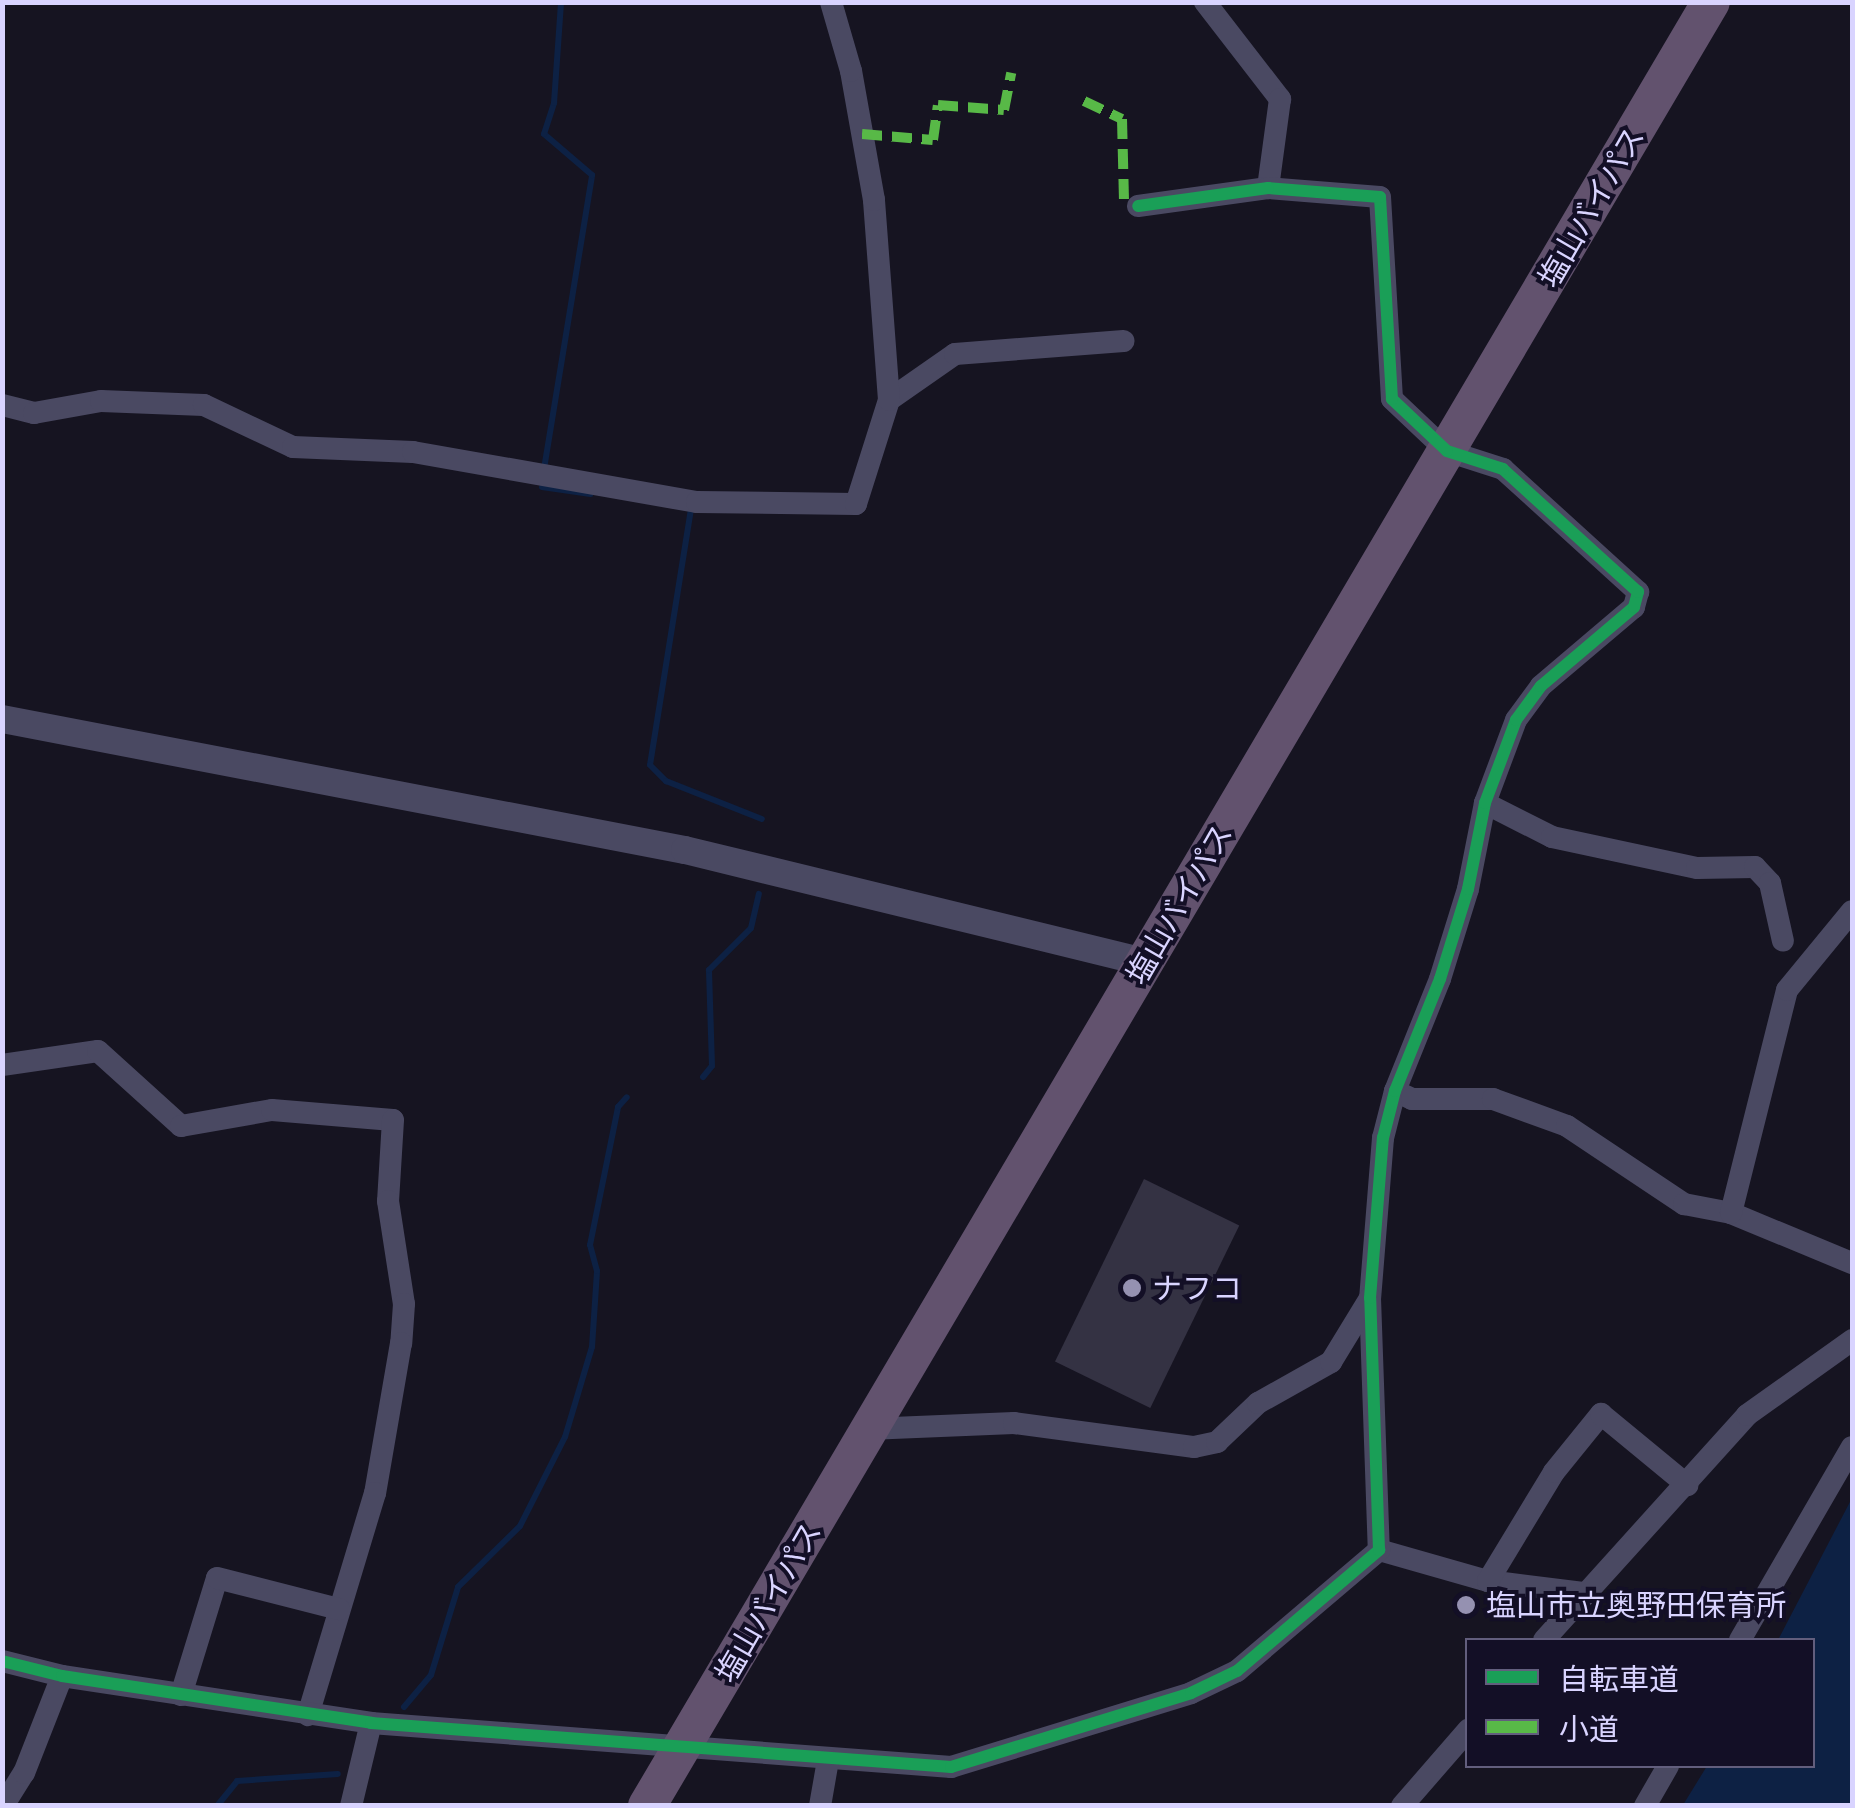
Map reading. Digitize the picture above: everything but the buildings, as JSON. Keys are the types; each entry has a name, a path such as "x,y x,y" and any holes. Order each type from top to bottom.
{"highway":[{"name":"塩山バイパス","path":"647,1806 1711,2"}],"street":[{"path":"2,406 34,413 101,401 204,405 293,446 413,452 697,502 856,504 889,400 874,200 851,71 831,2"},
{"path":"1206,2 1280,99 1268,188"},
{"path":"1138,206 1268,188 1380,198 1392,399 1447,451 1502,469 1638,592 1634,607 1541,686 1516,720 1485,803 1463,907 1395,1091 1382,1138 1370,1298 1378,1550"},
{"path":"889,400 954,354 1124,342"},
{"path":"2,718 685,850 1144,962"},
{"path":"1485,803 1552,837 1696,868 1754,867 1770,883 1784,941"},
{"path":"1731,1213 1786,990 1852,911"},
{"path":"2,1066 98,1051 180,1126 272,1110 393,1120 388,1201 404,1304 400,1342 375,1493 308,1715"},
{"path":"1395,1091 1412,1099 1493,1099 1512,1106 1594,1139 1684,1204 1731,1213 1852,1264"},
{"path":"868,1429 1014,1424 1194,1448 1217,1442 1258,1403 1331,1362 1370,1298"},
{"path":"1546,1638 1748,1415 1852,1340"},
{"path":"1488,1581 1554,1472 1600,1414 1687,1485"},
{"path":"1741,1638 1852,1447"},
{"path":"1378,1550 1488,1581 1585,1593"},
{"path":"2,1661 62,1676 371,1723 684,1743 828,1760 951,1767 1191,1692 1236,1671 1378,1550"},
{"path":"181,1695 218,1578 339,1610"},
{"path":"3,1806 24,1773 62,1676"},
{"path":"351,1806 371,1723"},
{"path":"1402,1806 1465,1733"},
{"path":"820,1806 828,1760"},
{"path":"1645,1806 1667,1768"}],"water":[{"path":"1852,1498 1852,1805 1683,1805 1706,1768 1815,1768 1815,1638 1779,1638"}],"waterway":[{"path":"544,469 592,175 544,134 554,103 561,2"},
{"path":"542,487 590,494"},
{"path":"691,509 650,765 666,781 762,819"},
{"path":"703,1077 712,1066 709,970 751,928 759,894"},
{"path":"404,1707 431,1675 458,1587 520,1526 565,1437 592,1347 597,1271 590,1245 618,1107 627,1097"},
{"path":"217,1806 237,1781 338,1774"}],"marked path":[{"path":"862,134 933,140 938,105 1004,110 1011,73"},
{"path":"1084,101 1122,119 1124,203"}],"cycle path":[{"path":"2,1661 62,1676 371,1723 951,1767 1191,1693 1237,1671 1379,1550 1370,1298 1383,1138 1395,1091 1440,979 1468,889 1485,803 1516,720 1541,686 1634,607 1638,592 1503,469 1447,451 1392,399 1380,197 1268,188 1138,206"}],"place":[{"name":"ナフコ","path":"1132,1288"},
{"name":"塩山市立奥野田保育所","path":"1466,1605"}]}
